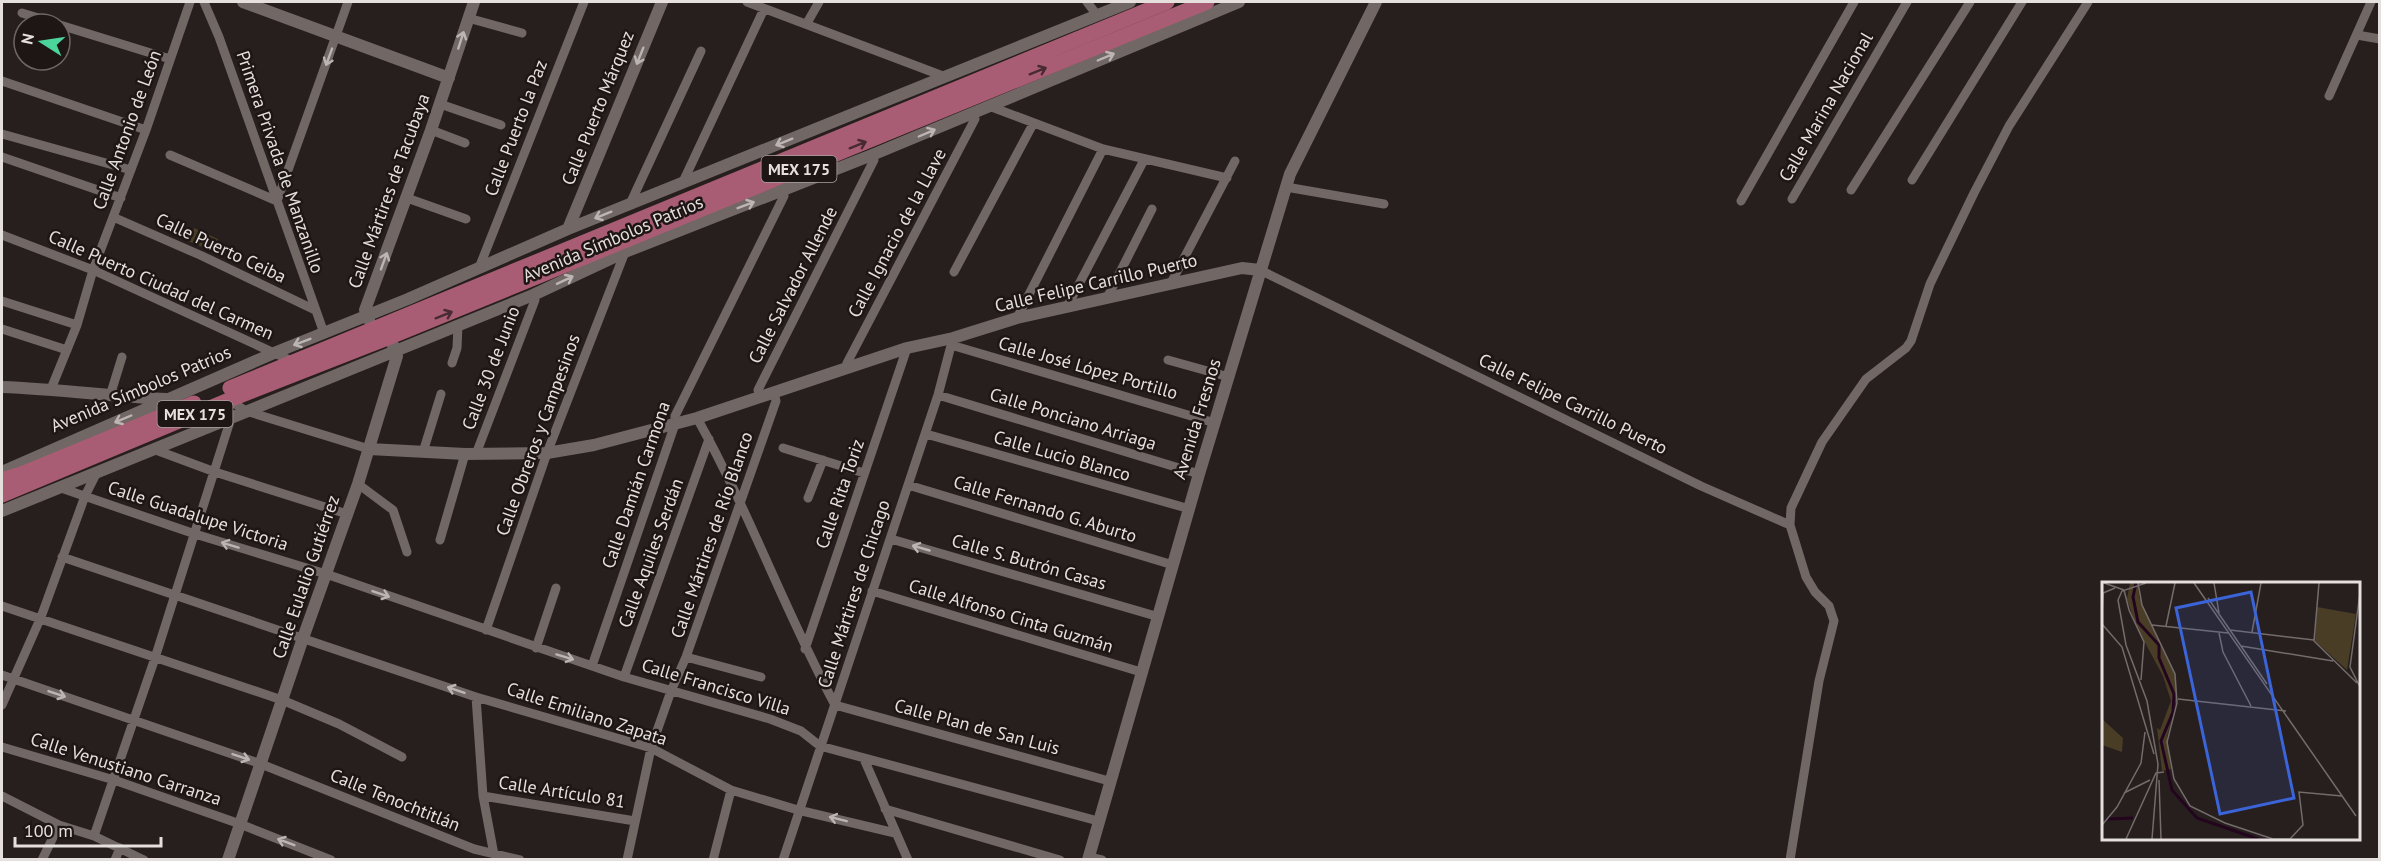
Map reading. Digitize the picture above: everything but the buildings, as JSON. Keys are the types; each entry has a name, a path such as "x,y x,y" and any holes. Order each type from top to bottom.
{"main road":[{"name":"Avenida Símbolos Patrios","path":"2,495 229,400 374,330 411,306 1167,2"},
{"name":"Avenida Símbolos Patrios","path":"2,480 201,400 300,365 392,344 1208,2"}],"street":[{"name":"Calle Antonio de León","path":"51,389 77,325 93,270 146,130 190,2"},
{"name":"Primera Privada de Manzanillo","path":"204,2 219,37 324,333"},
{"path":"243,2 449,78"},
{"path":"170,155 277,201 348,2"},
{"name":"Calle Mártires de Tacubaya","path":"367,316 365,310 407,198 474,2"},
{"name":"Calle Puerto la Paz","path":"479,267 584,2"},
{"name":"Calle Puerto Márquez","path":"568,229 662,2"},
{"path":"747,2 943,76"},
{"path":"807,23 819,2"},
{"name":"Avenida Símbolos Patrios","path":"2,472 274,353 367,316 411,306 479,267 943,76 1092,6 1130,2"},
{"name":"Avenida Símbolos Patrios","path":"2,511 246,411 392,344 458,325 533,295 625,252 872,155 1239,2"},
{"name":"Avenida Fresnos","path":"1088,858 1199,474 1290,174 1376,2"},
{"path":"1741,201 1854,2"},
{"name":"Calle Marina Nacional","path":"1792,199 1907,2"},
{"path":"1851,190 1970,2"},
{"path":"1912,180 2022,2"},
{"path":"1790,860 1819,681 1834,621 1829,606 1806,577 1790,525 1791,508 1822,442 1866,379 1906,348 1911,341 1930,284 1974,193 2009,126 2088,2"},
{"path":"2329,96 2371,2"},
{"path":"682,184 764,9"},
{"path":"468,18 522,33"},
{"path":"72,28 170,59"},
{"path":"2357,35 2379,39"},
{"path":"630,204 701,51"},
{"path":"2,81 146,130"},
{"path":"440,104 501,125"},
{"path":"989,106 1103,149 1227,178"},
{"name":"Calle Ignacio de la Llave","path":"849,368 847,363 975,119 973,113"},
{"path":"954,272 1033,124"},
{"path":"431,130 465,143"},
{"path":"2,134 131,170"},
{"path":"1017,318 1103,149"},
{"name":"Calle Salvador Allende","path":"760,397 758,390 874,160 872,155"},
{"path":"2,157 121,198"},
{"path":"1067,307 1144,160"},
{"path":"1171,283 1236,160"},
{"path":"1286,188 1384,204"},
{"name":"Calle Damián Carmona","path":"592,666 675,424 675,416 784,196 783,191"},
{"path":"407,198 466,219"},
{"path":"1107,298 1152,209"},
{"name":"Calle Puerto Ceiba","path":"113,217 200,255 315,310"},
{"name":"Calle Puerto Ciudad del Carmen","path":"2,235 93,270 300,365"},
{"name":"Calle Obreros y Campesinos","path":"486,630 547,453 625,252"},
{"name":"Calle Felipe Carrillo Puerto","path":"369,449 471,454 547,453 594,445 697,418 907,348 952,341 1017,318 1242,268 1260,270 1701,486 1790,525"},
{"name":"Calle 30 de Junio","path":"471,454 536,300 533,295"},
{"path":"2,301 77,325"},
{"path":"367,316 374,330 392,344"},
{"path":"452,363 457,348 458,325"},
{"path":"2,329 67,350"},
{"name":"Calle Mártires de Chicago","path":"783,860 926,435 952,341"},
{"name":"Calle José López Portillo","path":"952,341 1215,423"},
{"name":"Calle Eulalio Gutiérrez","path":"228,860 358,484 397,356 392,344"},
{"name":"Calle Rita Toriz","path":"805,649 907,348"},
{"path":"110,396 122,357"},
{"path":"1168,360 1228,377"},
{"path":"2,387 51,389 110,396 201,400"},
{"name":"Calle Mártires de Río Blanco","path":"627,860 651,748 671,690 686,657 776,401 774,393"},
{"path":"423,452 441,394"},
{"name":"Calle Ponciano Arriaga","path":"938,395 1199,474"},
{"path":"229,400 246,411 369,449"},
{"path":"94,836 155,658 173,595 232,416"},
{"path":"697,418 739,502 805,649 835,705"},
{"name":"Calle Lucio Blanco","path":"926,435 1190,509"},
{"name":"Calle Aquiles Serdán","path":"624,677 709,440"},
{"path":"783,448 864,473"},
{"path":"153,449 215,472 347,514"},
{"path":"440,540 471,454"},
{"path":"808,498 823,460"},
{"path":"2,705 41,617 85,496 96,474"},
{"path":"358,484 393,510 407,552"},
{"name":"Calle Fernando G. Aburto","path":"908,485 1173,565"},
{"name":"Calle Guadalupe Victoria","path":"62,488 195,534 326,574"},
{"name":"Calle S. Butrón Casas","path":"891,539 1159,616"},
{"name":"Calle Emiliano Zapata","path":"62,557 476,697 651,748 731,790 798,810 895,833"},
{"name":"Calle Francisco Villa","path":"326,574 624,677 801,730 820,746 1098,821"},
{"path":"536,648 556,588"},
{"name":"Calle Alfonso Cinta Guzmán","path":"872,591 1141,672"},
{"path":"2,606 41,617 282,700 339,724 402,757"},
{"path":"686,657 761,677"},
{"name":"Calle Tenochtitlán","path":"2,675 261,764 495,857 520,860"},
{"path":"476,697 483,796 495,857"},
{"name":"Calle Plan de San Luis","path":"835,705 1109,781"},
{"name":"Calle Venustiano Carranza","path":"2,747 114,780 240,824 331,860"},
{"path":"864,759 908,860"},
{"path":"713,860 731,790"},
{"name":"Calle Artículo 81","path":"483,796 635,821"},
{"path":"3,800 59,825 94,836 144,860"},
{"path":"885,809 1060,860"},
{"path":"42,860 59,825"},
{"path":"115,860 120,848"},
{"path":"1088,858 1102,860"}],"shaded area":[{"path":"194,228 218,239 212,251 188,241"}]}
